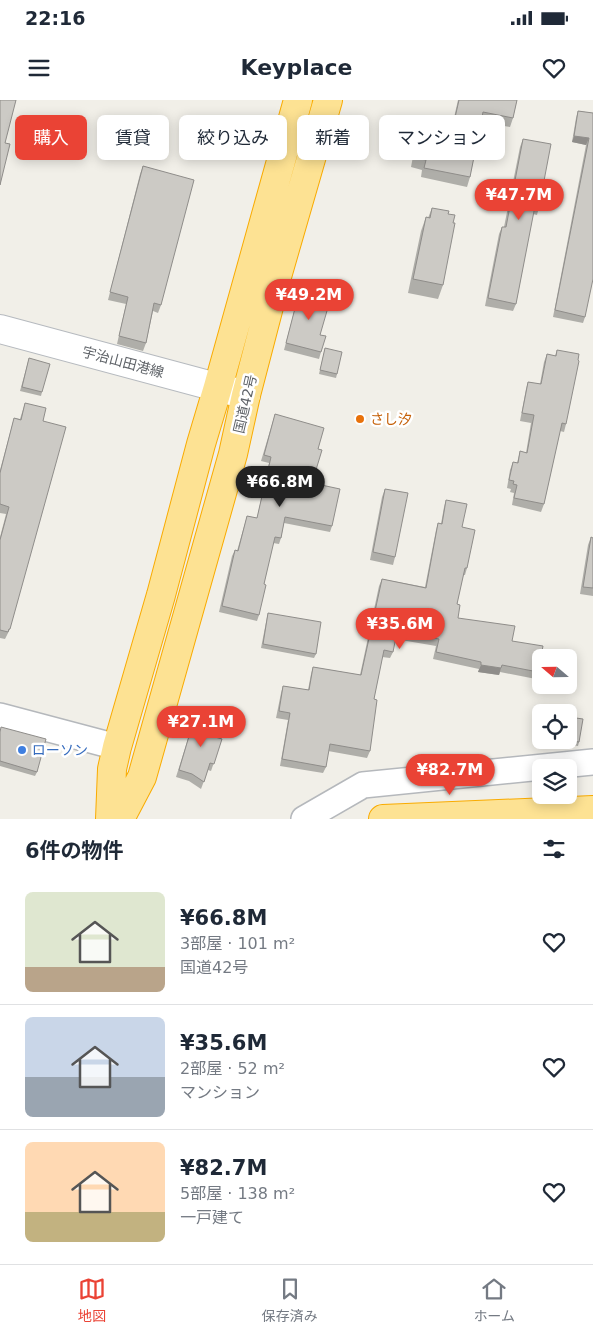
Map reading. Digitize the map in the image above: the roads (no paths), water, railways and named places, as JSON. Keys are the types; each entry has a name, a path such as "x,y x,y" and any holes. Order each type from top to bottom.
{"highway":[{"path":"110,819 112,769 117,747 298,100"},
{"name":"国道42号","path":"120,819 142,777 233,454 246,395 276,280 328,100"},
{"path":"383,819 593,810"}],"main road":[{"name":"宇治山田港線","path":"0,329 246,395"}],"street":[{"path":"0,716 117,747"},
{"path":"304,819 363,785 593,762"}],"place":[{"name":"さし汐","path":"360,419"},
{"name":"ローソン","path":"22,750"}]}
